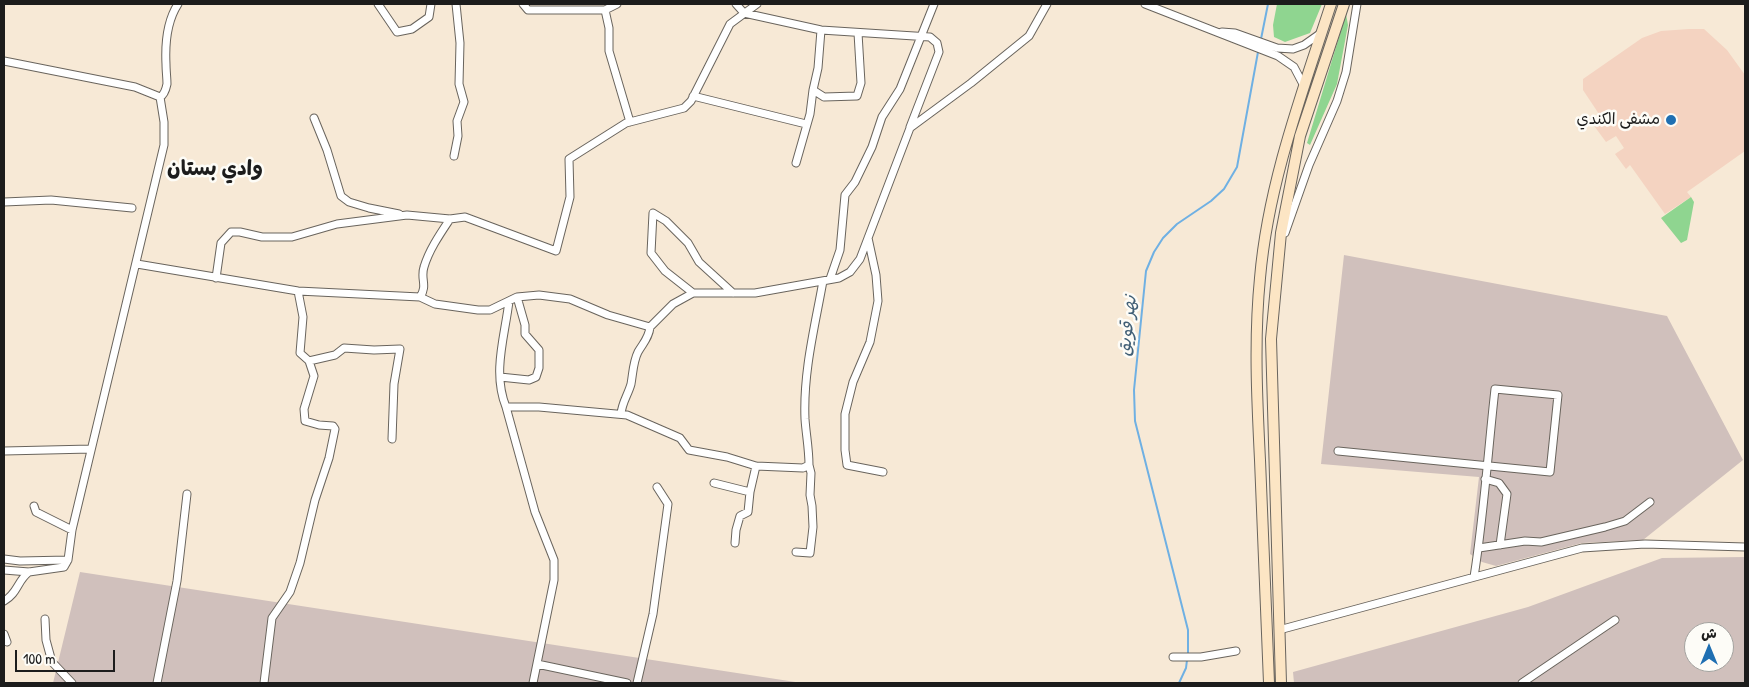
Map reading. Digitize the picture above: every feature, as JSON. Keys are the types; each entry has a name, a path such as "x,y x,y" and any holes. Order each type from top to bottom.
{"main road":[{"path":"1268,683 1257,394 1257,332 1260,278 1268,221 1282,161 1331,4"},
{"path":"1281,683 1271,338 1280,233 1300,136 1344,4"}],"street":[{"path":"160,97 163,96 167,85 166,54 169,24 178,4"},
{"path":"378,4 397,32 412,29 429,16 431,4"},
{"path":"454,156 458,136 457,121 464,102 459,84 460,43 456,4"},
{"path":"523,4 528,10 606,10 617,4"},
{"path":"620,414 622,403 630,387 638,352 649,336 650,327 672,304 693,293 755,293 839,278 850,272 860,259 939,52 937,43 930,37 821,30 744,13 736,4"},
{"path":"314,118 327,150 340,196 349,202 406,215 450,219 465,217 556,251 570,196 569,159 630,122 684,108 693,96 730,24 757,4"},
{"path":"796,552 810,553 814,527 805,418 808,368 812,339 826,280 840,250 845,195 855,182 872,147 882,117 900,89 934,4"},
{"path":"910,128 971,83 1029,36 1048,4"},
{"path":"1145,4 1277,52 1294,67 1304,86"},
{"path":"1279,250 1309,165 1337,101 1346,72 1357,4"},
{"path":"606,10 609,51 630,122"},
{"path":"796,163 810,114 818,68 821,30"},
{"path":"813,90 824,96 857,96 861,83 858,33"},
{"path":"1277,52 1304,45 1321,34"},
{"path":"4,61 135,87 160,97"},
{"path":"693,96 806,124"},
{"path":"4,570 29,572 64,567 68,560 72,530 164,145 164,122 160,97"},
{"path":"4,202 50,200 132,208"},
{"path":"693,293 665,271 652,254 653,213 666,221 688,243 699,262 733,293"},
{"path":"216,278 222,243 231,232 292,237 337,224 406,215"},
{"path":"420,297 425,289 423,270 430,252 450,219"},
{"path":"868,237 876,275 878,301 870,342 853,382 845,414 845,450 847,465 883,472"},
{"path":"137,264 298,291 420,297 435,304 478,310 490,310 517,297 539,295 570,299 608,315 650,327"},
{"path":"264,683 272,618 290,592 300,563 329,458 335,429 333,426 318,425 305,421 304,409 314,376 309,361 300,353 303,317 298,291"},
{"path":"500,377 529,380 536,377 539,368 539,350 525,334 525,325 517,297"},
{"path":"509,301 506,330 499,356 500,392 506,406 536,512 554,560 554,580 533,683"},
{"path":"309,361 335,355 344,348 400,349 394,384 392,439"},
{"path":"1338,451 1487,466 1550,472 1558,395 1495,389 1487,466 1479,548 1474,577"},
{"path":"506,406 627,415 680,438 690,450 727,457 756,466 803,468 809,465"},
{"path":"4,451 91,449"},
{"path":"735,543 740,516 748,512 756,466"},
{"path":"1486,479 1499,483 1507,494 1500,545"},
{"path":"714,483 750,492"},
{"path":"637,683 653,614 668,504 656,487"},
{"path":"157,683 177,581 187,494"},
{"path":"1479,548 1525,541 1541,542 1605,527 1625,521 1650,502"},
{"path":"34,506 36,512 72,530"},
{"path":"1279,630 1582,548 1645,544 1745,547"},
{"path":"4,558 20,561 68,560"},
{"path":"4,601 16,592 22,577 29,572"},
{"path":"46,619 46,640 52,662 72,683"},
{"path":"1522,683 1615,620"},
{"path":"4,634 7,642"},
{"path":"1176,657 1201,657 1236,651"},
{"path":"537,664 627,683"}],"shaded area":[{"name":"مشفى الكندي","path":"1704,29 1727,50 1745,75 1745,151 1687,192 1691,197 1665,214 1630,165 1626,169 1615,154 1624,148 1616,136 1606,142 1592,123 1601,117 1583,90 1583,79 1642,38 1661,31"},
{"path":"1344,255 1667,316 1743,460 1643,540 1582,543 1496,566 1482,562 1470,554 1479,477 1321,464"},
{"path":"1745,557 1745,683 1294,683 1293,672 1528,607 1662,558"},
{"path":"80,572 802,683 53,683"}],"green space":[{"path":"1277,4 1322,4 1310,33 1285,42 1274,37 1273,25"},
{"path":"1346,14 1348,25 1337,84 1310,145 1307,143"},
{"path":"1691,197 1694,202 1687,240 1681,243 1661,218"}],"waterway":[{"name":"نهر قويق","path":"1261,39 1268,4"},
{"name":"نهر قويق","path":"1188,655 1188,630 1135,421 1134,390 1146,271 1154,252 1163,238 1177,224 1211,201 1224,189 1237,167 1258,52"},
{"name":"نهر قويق","path":"1179,683 1186,668 1187,660"}],"place":[{"name":"مشفى الكندي","path":"1671,120"}],"district":[{"name":"وادي بستان","path":"215,169"}]}
